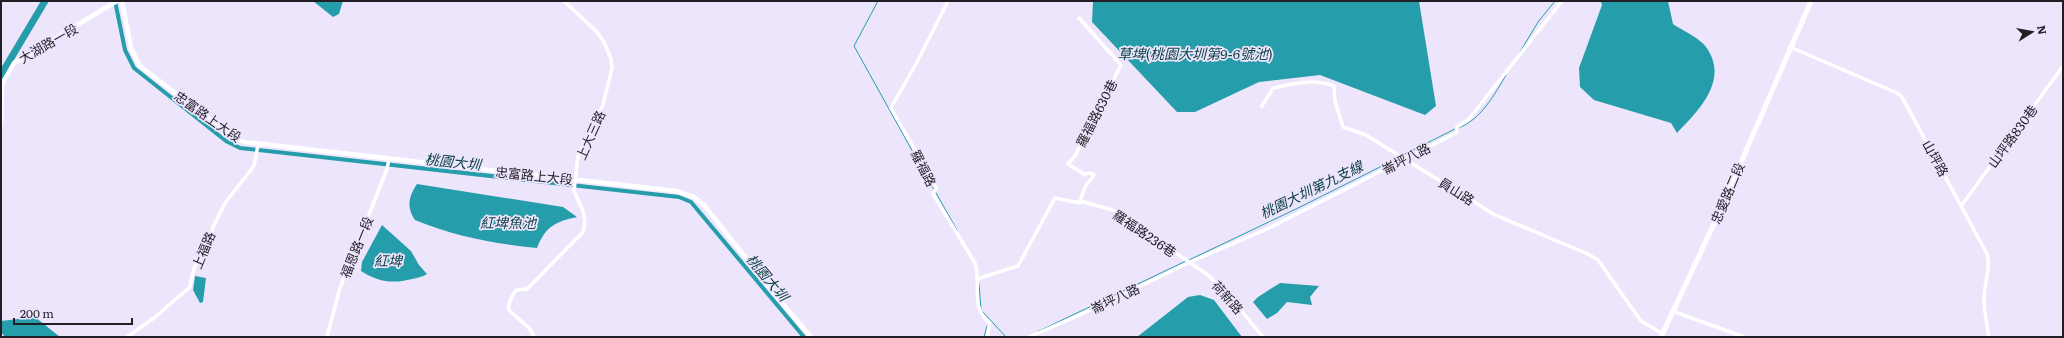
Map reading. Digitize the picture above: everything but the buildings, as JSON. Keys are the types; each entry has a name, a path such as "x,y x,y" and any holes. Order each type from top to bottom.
{"main road":[{"name":"忠愛路二段","path":"1662,336 1672,311 1720,211 1811,1"}],"street":[{"name":"大湖路一段","path":"1,125 2,84 14,62 117,1"},
{"name":"忠富路上大段","path":"122,1 131,48 140,66 230,135 244,142 258,146 389,161 676,191 694,196 704,205 761,278 811,337"},
{"name":"上大三路","path":"534,337 530,329 509,310 508,306 516,290 527,289 583,232 585,221 584,211 574,191 578,156 603,105 609,85 611,63 608,50 597,32 564,1"},
{"name":"羅福路","path":"948,1 917,62 890,108 975,263 978,309 990,323 987,337"},
{"name":"崙坪八路","path":"1029,337 1093,309 1190,262 1267,229 1456,133 1457,127 1469,119 1562,1"},
{"name":"羅福路630巷","path":"1079,18 1121,65 1075,156 1068,164 1084,174 1091,173 1094,175 1085,187 1080,200"},
{"name":"山坪路","path":"1790,47 1897,93 1902,97 1962,205 1989,262 1984,300 1989,337"},
{"name":"山坪路830巷","path":"1962,205 2063,66"},
{"name":"員山路","path":"1262,106 1273,88 1305,81 1334,86 1335,101 1343,126 1359,131 1494,215 1588,254 1598,260 1641,321 1662,336"},
{"name":"上福路","path":"127,337 154,318 190,287 194,268 210,240 213,227 225,203 254,166 258,146"},
{"name":"福恩路一段","path":"327,337 340,288 389,161"},
{"name":"羅福路236巷","path":"977,279 1018,266 1055,198 1080,203 1080,200 1114,210 1190,262"},
{"name":"荷新路","path":"1190,262 1217,284 1262,337"},
{"path":"1672,311 1744,337"}],"water":[{"path":"313,1 343,1 339,14 333,17"},
{"name":"草埤(桃園大圳第9-6號池)","path":"1093,1 1419,1 1436,106 1425,115 1320,75 1259,82 1195,112 1177,112 1092,22"},
{"path":"1601,1 1668,1 1673,24 1704,44 1713,59 1715,71 1713,83 1708,94 1702,105 1677,133 1671,123 1594,100 1580,87 1579,68 1602,5"},
{"name":"紅埤魚池","path":"417,184 563,207 577,217 552,226 544,235 537,248 506,244 460,235 415,220 410,211 410,197"},
{"name":"紅埤","path":"382,225 411,251 419,265 427,274 405,281 392,282 373,278 361,271 362,262"},
{"path":"195,276 206,278 203,302 200,303 193,290"},
{"path":"1280,283 1319,286 1310,297 1312,305 1287,302 1277,313 1267,319 1253,302 1258,297"},
{"path":"1200,295 1214,300 1242,337 1137,337 1188,297"},
{"path":"35,317 60,337 5,337 1,332 1,321"}],"waterway":[{"path":"1,75 45,1"},
{"name":"桃園大圳","path":"115,1 125,50 134,68 226,141 240,148 679,197 691,202 804,337"},
{"path":"878,1 854,46 934,190"},
{"name":"桃園大圳第九支線","path":"1520,52 1538,22 1555,1"},
{"name":"桃園大圳第九支線","path":"1458,128 1466,124 1480,113 1492,98 1506,75"},
{"name":"桃園大圳第九支線","path":"1403,155 1455,129"},
{"name":"桃園大圳第九支線","path":"1189,260 1400,157"},
{"path":"936,193 957,230"},
{"name":"桃園大圳第九支線","path":"1037,332 1186,261"},
{"path":"979,284 981,309"},
{"path":"982,311 1006,337"},
{"path":"984,337 987,326"}]}
